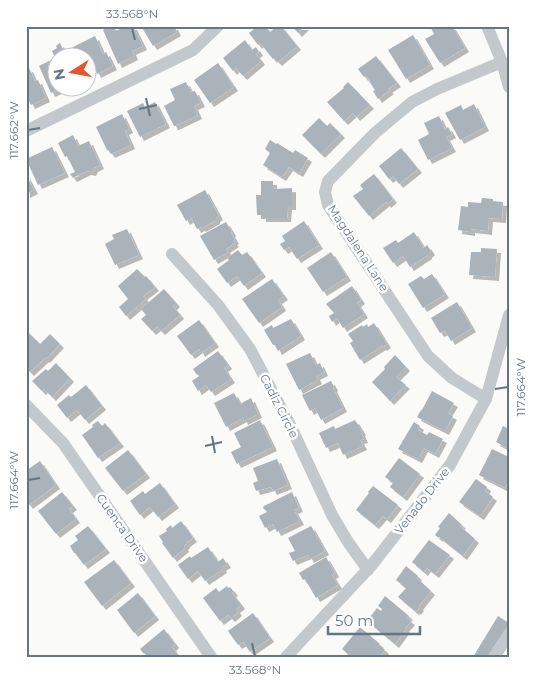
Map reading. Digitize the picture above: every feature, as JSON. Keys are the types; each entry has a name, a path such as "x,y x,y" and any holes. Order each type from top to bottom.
{"street":[{"path":"26,131 193,50 218,26"},
{"path":"487,26 502,62 509,87"},
{"name":"Magdalena Lane","path":"486,399 452,378 428,356 328,205 325,192 328,181 374,133 412,102 502,62"},
{"name":"Cadiz Circle","path":"172,254 218,305 250,349 292,429 332,515 368,570"},
{"name":"Venado Drive","path":"286,657 368,570 450,466 486,399 509,314"},
{"name":"Cuenca Drive","path":"26,405 63,443 211,657"},
{"path":"494,657 509,634"}],"building":[{"path":"114,26 116,31 126,26 133,26 143,46 132,51 134,56 118,64 103,30"},
{"path":"141,26 174,26 177,32 153,46"},
{"path":"258,26 265,26 270,32 277,26 281,26 297,46 278,62 273,59 260,43 258,45 249,33"},
{"path":"292,26 305,26 298,33"},
{"path":"434,26 452,26 465,48 440,63 425,39 434,34 431,28"},
{"path":"413,35 430,65 406,79 388,50"},
{"path":"95,36 103,54 106,52 113,66 98,74 98,48 71,48"},
{"path":"245,40 252,50 256,47 259,52 256,54 261,61 243,76 236,68 233,71 223,58"},
{"path":"60,43 62,48 57,48 56,46"},
{"path":"376,56 397,83 378,99 370,81 358,69"},
{"path":"48,62 48,86 39,66"},
{"path":"218,63 234,87 210,103 194,80"},
{"path":"29,68 35,81 38,80 46,98 31,105 26,95 26,69"},
{"path":"186,82 191,92 195,91 201,103 194,106 198,115 174,126 164,106 175,100 170,89"},
{"path":"348,82 370,105 356,117 353,113 344,121 327,102 344,88"},
{"path":"155,102 166,124 140,137 127,111 143,103 145,107"},
{"path":"474,104 485,127 460,140 445,113 461,105 463,110"},
{"path":"122,114 129,129 125,131 131,145 111,154 107,150 96,127"},
{"path":"439,116 445,129 448,127 452,134 446,137 452,148 428,160 418,140 429,134 424,123"},
{"path":"319,118 327,126 330,123 341,134 321,154 302,135"},
{"path":"73,135 78,146 89,141 100,165 94,168 92,172 87,171 73,178 70,174 75,172 58,143"},
{"path":"270,140 293,153 295,150 308,158 299,173 289,167 282,177 263,165 270,153 265,149"},
{"path":"52,147 65,173 38,185 26,159"},
{"path":"401,148 418,169 399,184 393,176 389,179 379,166"},
{"path":"374,174 393,199 387,204 386,202 369,216 353,196 363,189 360,185"},
{"path":"26,175 34,190 26,194"},
{"path":"261,181 273,181 273,189 292,188 292,206 288,206 287,218 262,218 262,215 257,215 256,195 261,195"},
{"path":"205,190 219,216 216,220 197,229 191,218 186,221 177,205"},
{"path":"482,198 503,202 502,219 489,218 488,231 471,229 471,232 458,230 461,206 468,207 468,202 481,203"},
{"path":"304,221 319,245 297,259 289,247 284,250 280,244 285,241 282,236"},
{"path":"226,222 232,232 235,243 226,249 228,252 214,260 200,236"},
{"path":"127,229 139,255 115,265 105,244 114,239 112,235"},
{"path":"414,232 424,248 427,245 431,251 410,267 403,256 393,263 383,248 396,240 398,243"},
{"path":"481,248 497,249 495,277 469,275 471,252 481,252"},
{"path":"238,250 242,255 247,252 262,273 244,286 237,276 227,283 217,269"},
{"path":"331,252 347,277 323,292 307,268"},
{"path":"137,269 155,287 143,296 146,299 126,316 119,307 128,299 118,286"},
{"path":"432,274 445,294 423,308 408,284 421,276 424,279"},
{"path":"272,279 284,296 278,300 282,307 259,323 242,299"},
{"path":"352,286 361,300 357,303 364,314 343,328 337,318 332,322 329,316 334,313 326,304"},
{"path":"164,289 176,303 173,306 180,315 161,331 157,327 152,331 141,319 146,315 141,309"},
{"path":"457,302 472,328 451,341 445,331 440,333 431,318"},
{"path":"291,319 301,336 278,351 264,330 272,325 273,328"},
{"path":"199,320 215,343 201,353 199,349 191,355 177,336"},
{"path":"374,323 387,344 360,360 350,343 353,341 348,334 362,325 363,327 367,324 368,327"},
{"path":"28,332 40,344 50,334 60,344 30,372 26,368 26,333"},
{"path":"218,351 228,365 224,368 231,379 211,392 206,385 198,391 192,381 199,376 193,369"},
{"path":"310,353 316,365 320,363 324,372 316,376 318,380 299,390 286,364"},
{"path":"395,355 406,367 396,377 406,385 390,401 372,382"},
{"path":"56,363 70,378 52,397 44,389 42,391 32,381 46,369 48,371"},
{"path":"331,381 343,408 321,420 315,408 310,411 302,395"},
{"path":"86,385 102,406 85,420 77,410 67,418 57,405"},
{"path":"432,391 454,403 448,413 453,416 445,431 417,417"},
{"path":"234,393 240,404 251,398 258,414 244,421 243,418 226,427 214,403"},
{"path":"260,420 273,447 237,464 231,452 241,447 234,433"},
{"path":"355,420 362,431 364,439 360,440 363,446 343,455 338,443 326,448 319,433 334,426 335,429"},
{"path":"98,421 102,426 105,423 120,443 98,458 82,435"},
{"path":"414,422 420,426 418,430 427,435 429,432 443,439 435,454 424,448 418,459 398,449"},
{"path":"503,426 509,429 509,449 496,442"},
{"path":"492,449 509,457 509,479 505,488 479,475"},
{"path":"128,450 146,474 123,491 105,468"},
{"path":"399,458 420,474 403,497 390,487 393,483 385,477"},
{"path":"277,459 288,485 273,491 271,487 256,491 253,483 258,481 253,468"},
{"path":"40,461 56,485 29,505 26,501 26,475 29,473 27,470"},
{"path":"476,479 487,487 485,491 493,497 480,516 459,502"},
{"path":"160,483 175,504 158,517 150,507 140,515 130,501 143,491 145,494"},
{"path":"373,486 398,505 387,519 383,516 375,525 356,510"},
{"path":"62,492 73,506 69,509 76,519 56,534 38,511"},
{"path":"292,492 299,508 294,510 300,521 277,532 273,524 265,528 259,516 267,512 263,508 264,506"},
{"path":"449,513 475,539 463,556 435,535 440,528 438,527"},
{"path":"181,521 193,538 173,558 159,536 167,531 166,529 171,525 172,528"},
{"path":"88,526 106,549 84,565 70,546 78,540 75,536"},
{"path":"311,526 325,551 310,559 308,555 293,561 289,553 295,551 288,538"},
{"path":"429,540 450,555 435,574 427,568 424,572 412,562"},
{"path":"208,547 218,562 223,558 227,564 222,567 223,569 205,581 198,571 188,579 178,565 190,556 191,558"},
{"path":"326,557 335,573 332,575 338,585 316,598 305,579 303,580 299,573"},
{"path":"114,560 131,583 102,606 84,582"},
{"path":"406,566 431,591 417,611 398,597 406,588 396,580"},
{"path":"227,586 234,592 232,593 241,605 236,609 238,612 231,618 228,615 220,621 203,598 216,588 219,592"},
{"path":"138,593 155,616 134,633 117,610"},
{"path":"385,596 409,616 407,618 411,621 395,644 367,621 377,608 381,611 382,609 378,606"},
{"path":"253,613 270,638 250,652 243,642 238,645 228,631"},
{"path":"498,616 509,623 489,657 473,657"},
{"path":"360,627 385,650 379,657 351,657 342,649"},
{"path":"164,629 175,644 172,647 179,657 148,657 140,649"}]}
